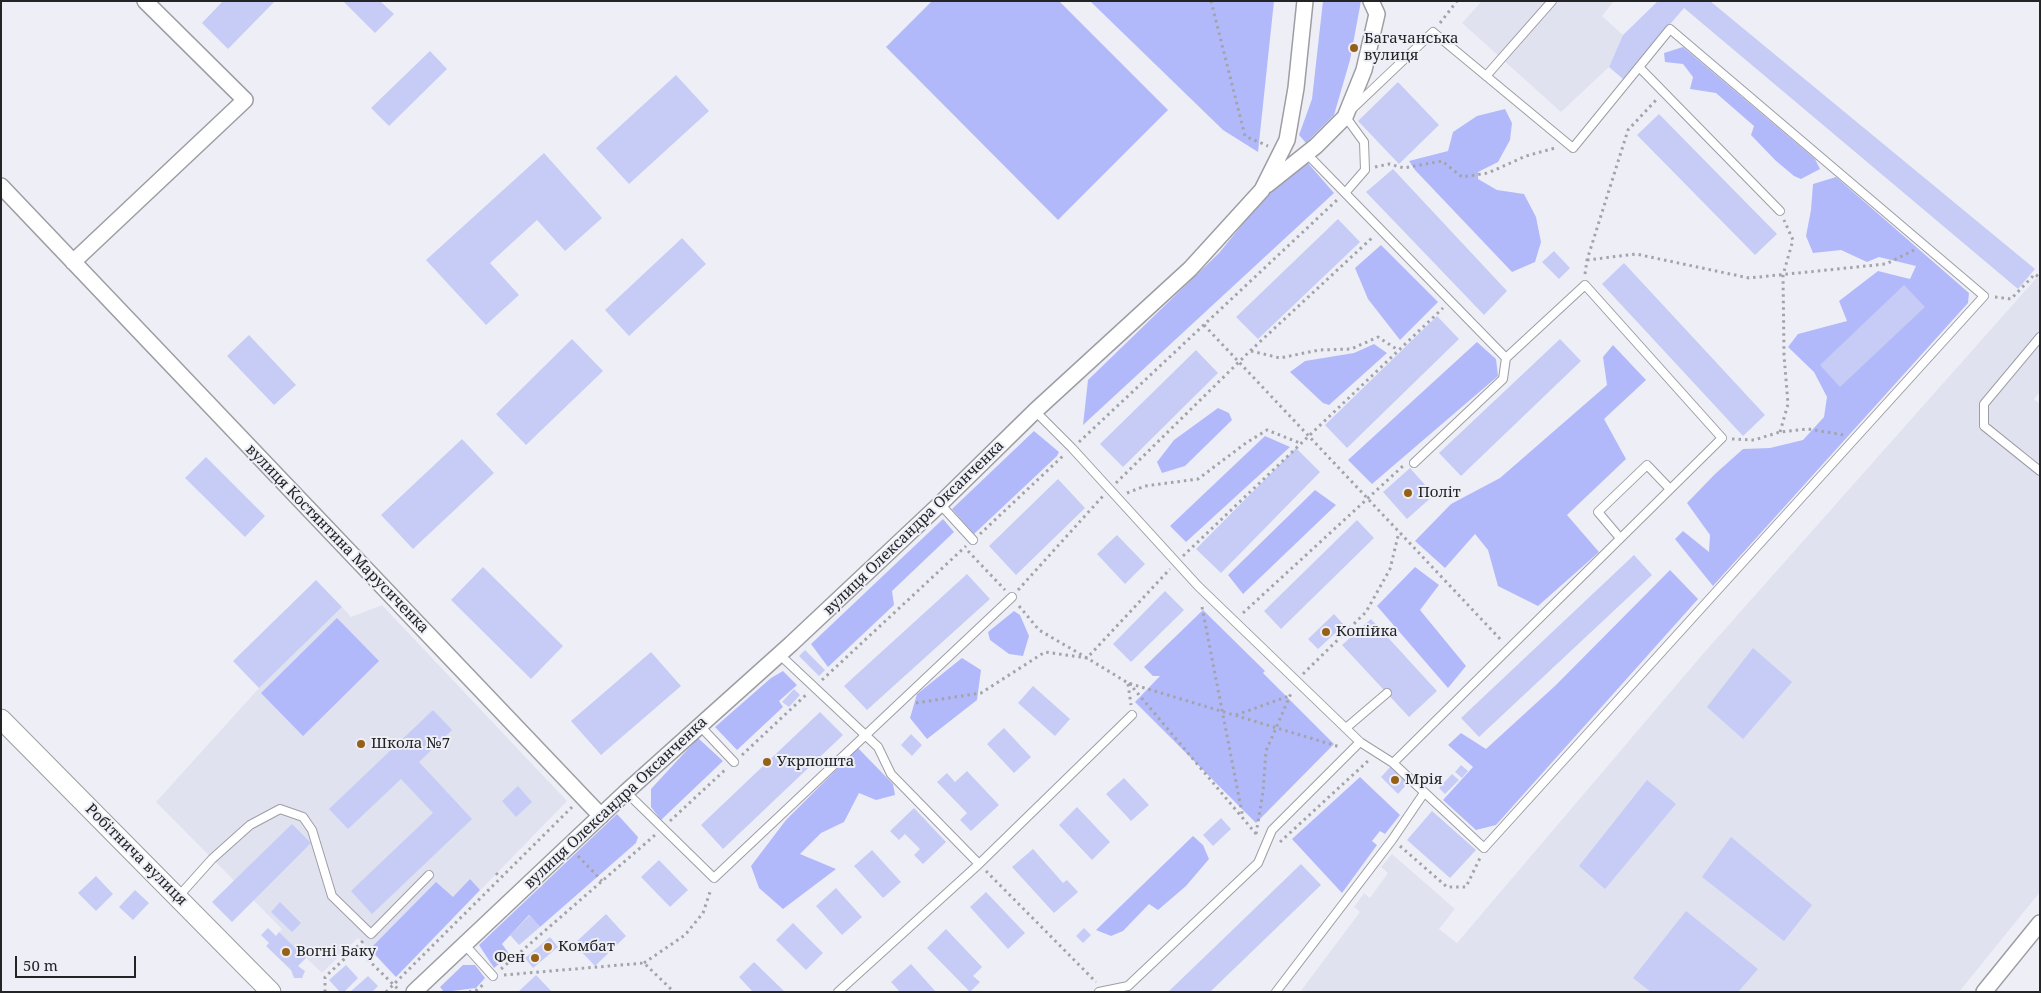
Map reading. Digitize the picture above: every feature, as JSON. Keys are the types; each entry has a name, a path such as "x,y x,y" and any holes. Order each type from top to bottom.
{"street":[{"path":"73,262 245,100 145,1"},
{"name":"вулиця Олександра Оксанченка","path":"414,992 626,792 780,655 1036,411 1190,269 1262,190 1287,140 1305,1"},
{"path":"1262,190 1306,153 1344,116 1364,70 1376,14 1371,1"},
{"name":"вулиця Костянтина Марусиченка","path":"1,186 601,816"},
{"name":"Робітнича вулиця","path":"1,719 271,992"},
{"path":"1984,992 2040,923"}],"lane":[{"path":"1486,76 1552,1"},
{"path":"1036,411 1198,586 1360,742 1393,763 1484,848 1984,296 1670,29 1573,148 1433,32 1344,116 1364,142 1365,170 1345,193"},
{"path":"1639,67 1780,211"},
{"path":"1306,153 1506,358"},
{"path":"1393,763 1722,438 1585,285 1506,358 1503,379 1414,462"},
{"path":"2040,337 1984,404 1984,426 2040,471"},
{"path":"1620,538 1598,512 1647,465 1670,489"},
{"path":"940,504 973,540"},
{"path":"626,792 714,878 1012,597"},
{"path":"780,655 878,747 891,774 979,864"},
{"path":"1346,728 1387,693"},
{"path":"838,992 979,864 1132,715"},
{"path":"700,726 734,762"},
{"path":"1101,991 1128,986 1258,863 1272,830 1360,742"},
{"path":"1276,992 1392,840 1424,793"},
{"path":"178,897 212,859 250,825 280,809 303,817 312,830 332,896 371,934 429,875"},
{"path":"465,945 493,976"}],"path":[{"path":"1211,1 1245,136 1280,151"},
{"path":"1433,32 1457,1"},
{"path":"1585,285 1586,260 1628,130 1664,92"},
{"path":"1365,170 1389,164 1404,168 1442,161 1462,176 1488,173 1551,148 1573,148"},
{"path":"469,992 477,990 663,828 1345,193"},
{"path":"1780,211 1793,240 1783,275 1784,355 1788,404 1780,432"},
{"path":"1012,597 1110,489 1250,351 1381,229"},
{"path":"1586,260 1636,254 1748,278 1886,264 1924,245"},
{"path":"1984,296 2011,299 2035,274 2040,278"},
{"path":"1088,658 1176,562 1450,301"},
{"path":"1204,325 1509,648"},
{"path":"1250,351 1280,358 1319,350 1351,349 1378,337 1398,350"},
{"path":"1722,438 1754,440 1780,432 1808,429 1856,437"},
{"path":"1117,497 1145,486 1198,479 1246,443 1267,430 1300,443"},
{"path":"1234,621 1406,463 1414,462"},
{"path":"1256,834 1263,792 1266,751 1296,681 1366,612 1390,569 1399,532"},
{"path":"965,547 1012,597 1039,630 1128,683 1351,751"},
{"path":"1198,586 1243,818"},
{"path":"896,706 981,693 1044,652 1088,658"},
{"path":"1128,683 1132,715"},
{"path":"1128,683 1265,846"},
{"path":"1236,715 1290,696"},
{"path":"1279,843 1377,752"},
{"path":"386,992 583,796"},
{"path":"1392,840 1447,887 1466,887 1484,848"},
{"path":"979,864 1101,991"},
{"path":"496,873 500,877"},
{"path":"493,976 644,963 685,935 704,913 714,878"},
{"path":"325,992 325,977 371,934"},
{"path":"356,948 400,992"},
{"path":"644,963 674,992"}],"shaded area":[{"path":"932,1 1059,1 1168,110 1058,220 886,47"},
{"path":"1090,1 1274,1 1258,152 1223,130"},
{"path":"1323,1 1361,1 1350,60 1334,115 1306,143 1299,135 1312,99"},
{"path":"1482,1 1614,1 1602,16 1623,35 1609,67 1561,112 1462,23"},
{"path":"1683,47 1815,159 1820,169 1801,179 1794,176 1775,160 1751,135 1754,126 1716,93 1690,89 1693,77 1683,64 1665,62 1664,53"},
{"path":"1505,109 1512,123 1510,140 1498,162 1478,172 1478,179 1497,190 1524,194 1536,217 1541,242 1535,262 1512,272 1415,170 1409,161 1448,151 1453,132 1477,116"},
{"path":"1307,162 1334,193 1083,425 1088,380 1219,253 1273,187"},
{"path":"1836,177 1969,293 1968,303 1713,586 1675,539 1683,531 1709,552 1710,535 1687,503 1743,449 1770,448 1803,440 1824,417 1827,397 1814,372 1788,347 1798,334 1847,321 1839,301 1878,271 1910,279 1916,266 1879,257 1867,262 1841,250 1813,253 1806,236 1813,184"},
{"path":"1381,245 1438,302 1400,340 1368,299 1355,268"},
{"path":"2040,274 2040,392 2034,399 2040,404 2040,892 1959,992 1300,992 1360,912 1354,907 1364,893 1370,898 1388,873 1381,867 1392,854 1455,909 1439,929 1457,943 1702,655"},
{"path":"1477,342 1496,359 1498,376 1372,484 1348,460"},
{"path":"1374,344 1387,353 1329,405 1323,403 1290,372 1305,361 1354,353"},
{"path":"1613,345 1646,380 1604,419 1626,459 1567,515 1599,552 1538,606 1498,586 1488,550 1475,534 1445,568 1415,541 1451,504 1500,478 1607,385 1603,357"},
{"path":"1218,408 1229,413 1232,420 1185,466 1162,473 1157,462 1174,440"},
{"path":"1034,431 1059,452 1057,456 974,534 952,509"},
{"path":"1265,436 1290,447 1186,542 1170,526"},
{"path":"1315,490 1336,505 1243,594 1228,575"},
{"path":"943,519 954,532 892,591 894,605 828,667 811,644"},
{"path":"1415,567 1439,585 1420,610 1466,666 1448,688 1377,606"},
{"path":"1670,570 1698,599 1496,825 1476,830 1443,800 1473,767 1448,745 1461,733 1486,749 1556,685"},
{"name":"Школа №7","path":"382,605 567,801 396,977 358,938 322,973 279,932 282,929 156,802 259,688 342,607 351,617"},
{"path":"1203,610 1265,671 1263,673 1334,744 1256,823 1135,702 1160,676 1153,676 1144,667"},
{"path":"1014,611 1020,615 1029,636 1023,656 1009,654 990,640 988,632"},
{"path":"337,618 379,661 303,736 261,693"},
{"path":"962,658 981,670 977,700 927,739 910,718 917,694"},
{"path":"783,671 797,685 779,701 783,707 737,750 715,727 771,678"},
{"path":"698,738 723,761 661,820 651,807 651,789"},
{"path":"858,748 893,784 895,795 876,800 859,793 844,822 821,833 800,854 836,869 783,909 759,888 751,866 786,820"},
{"path":"1360,777 1400,815 1385,834 1380,831 1372,841 1377,845 1342,893 1292,839"},
{"path":"617,814 638,837 636,843 540,927 529,915 502,944 510,955 494,968 479,945"},
{"path":"1193,836 1203,845 1209,859 1186,886 1158,910 1149,904 1123,931 1111,936 1096,930"},
{"path":"470,879 480,890 396,977 370,949 436,882 453,897"},
{"path":"463,965 475,965 485,978 476,988 444,992 440,987"}],"building":[{"path":"223,1 275,1 228,49 202,23"},
{"path":"343,1 380,1 394,14 375,33"},
{"path":"1658,1 1710,1 2035,269 2018,289 1684,8 1623,79 1609,67 1623,35"},
{"path":"430,51 447,69 389,126 371,108"},
{"path":"676,75 709,111 629,184 596,148"},
{"path":"1398,82 1439,125 1399,164 1358,121"},
{"path":"1659,114 1777,234 1755,255 1637,135"},
{"path":"544,153 602,218 565,251 537,220 490,263 519,295 486,325 426,260"},
{"path":"1393,169 1507,291 1484,315 1366,192"},
{"path":"1338,219 1360,242 1258,339 1236,317"},
{"path":"682,238 706,264 629,336 605,310"},
{"path":"1554,251 1570,268 1559,279 1542,262"},
{"path":"1624,263 1765,415 1743,436 1602,284"},
{"path":"1904,285 1925,307 1840,387 1820,365"},
{"path":"1437,316 1459,339 1347,448 1325,425"},
{"path":"249,335 296,385 274,405 227,356"},
{"path":"572,339 603,371 526,445 496,414"},
{"path":"1560,339 1581,361 1461,476 1439,453"},
{"path":"1196,350 1218,373 1123,467 1100,444"},
{"path":"462,439 494,473 413,549 381,515"},
{"path":"1296,448 1320,472 1221,573 1196,549"},
{"path":"206,457 265,516 245,537 185,478"},
{"name":"Політ","path":"1410,468 1434,495 1407,519 1383,492"},
{"path":"1058,479 1085,508 1016,575 989,546"},
{"path":"1357,520 1374,538 1281,629 1264,611"},
{"path":"1117,535 1145,564 1125,584 1097,554"},
{"path":"1634,555 1652,575 1479,737 1461,718"},
{"path":"483,567 563,646 531,679 451,600"},
{"path":"967,574 990,599 867,710 844,686"},
{"path":"316,580 342,607 259,688 233,661"},
{"path":"1165,591 1184,610 1131,662 1113,644"},
{"name":"Копійка","path":"1334,614 1344,625 1318,649 1308,639"},
{"path":"1371,619 1437,691 1409,717 1342,645"},
{"path":"1753,648 1792,682 1743,739 1707,707"},
{"path":"805,650 825,670 819,676 799,656"},
{"path":"651,652 681,686 601,755 571,721"},
{"path":"1033,686 1070,719 1055,736 1018,703"},
{"path":"794,689 800,695 789,707 782,702"},
{"path":"433,710 452,730 419,762 472,819 372,914 351,891 433,813 401,779 348,829 329,809"},
{"path":"820,712 843,735 723,849 701,825"},
{"path":"1004,728 1031,757 1014,773 987,744"},
{"path":"911,734 922,745 912,756 901,745"},
{"path":"1461,765 1468,771 1462,778 1455,772"},
{"name":"Мрія","path":"1391,766 1408,783 1398,794 1381,777"},
{"path":"967,771 999,805 971,831 960,820 967,813 937,782 947,773 955,782"},
{"path":"1452,774 1459,780 1445,794 1439,788"},
{"path":"1124,778 1149,805 1131,821 1106,794"},
{"path":"1647,780 1676,804 1605,889 1579,866"},
{"path":"518,786 532,802 516,817 502,801"},
{"path":"1077,807 1110,842 1092,860 1059,825"},
{"path":"914,808 946,842 923,864 914,855 920,849 905,834 899,840 890,831"},
{"path":"1432,811 1476,850 1450,878 1407,840"},
{"path":"1221,818 1231,829 1213,846 1203,835"},
{"path":"292,824 311,843 232,922 212,902"},
{"path":"1731,837 1812,905 1784,941 1702,877"},
{"path":"1033,849 1063,883 1067,880 1078,892 1054,913 1012,867"},
{"path":"872,850 901,882 883,898 854,866"},
{"path":"659,860 688,890 670,907 641,877"},
{"path":"1301,864 1321,885 1210,992 1168,992"},
{"path":"96,876 113,894 96,911 78,893"},
{"path":"836,888 862,917 842,935 816,906"},
{"path":"135,890 149,903 133,920 119,907"},
{"path":"986,892 1025,933 1008,949 970,907"},
{"path":"280,902 301,923 292,932 271,912"},
{"path":"1686,911 1758,969 1738,992 1651,992 1633,978"},
{"path":"606,914 626,936 595,966 574,944"},
{"path":"530,915 540,927 519,945 510,935"},
{"path":"793,923 823,953 806,970 776,940"},
{"name":"Вогні Баку","path":"268,928 276,936 279,932 306,958 298,966 305,971 302,978 294,978 291,970 266,946 269,943 261,935"},
{"path":"1084,928 1091,935 1083,943 1076,936"},
{"path":"946,929 982,967 973,976 980,982 970,992 927,948"},
{"path":"550,937 558,947 533,968 525,958"},
{"path":"754,962 785,992 753,992 739,977"},
{"path":"911,964 936,992 900,992 891,982"},
{"path":"346,965 358,978 344,992 340,992 329,980"},
{"path":"536,975 552,992 518,992"},
{"path":"368,976 378,986 372,992 350,992"}],"place":[{"name":"Багачанська вулиця","path":"1354,48"},
{"name":"Політ","path":"1408,493"},
{"name":"Копійка","path":"1326,632"},
{"name":"Школа №7","path":"361,744"},
{"name":"Укрпошта","path":"767,762"},
{"name":"Мрія","path":"1395,780"},
{"name":"Комбат","path":"548,947"},
{"name":"Вогні Баку","path":"286,952"},
{"name":"Фен","path":"535,958"}]}
